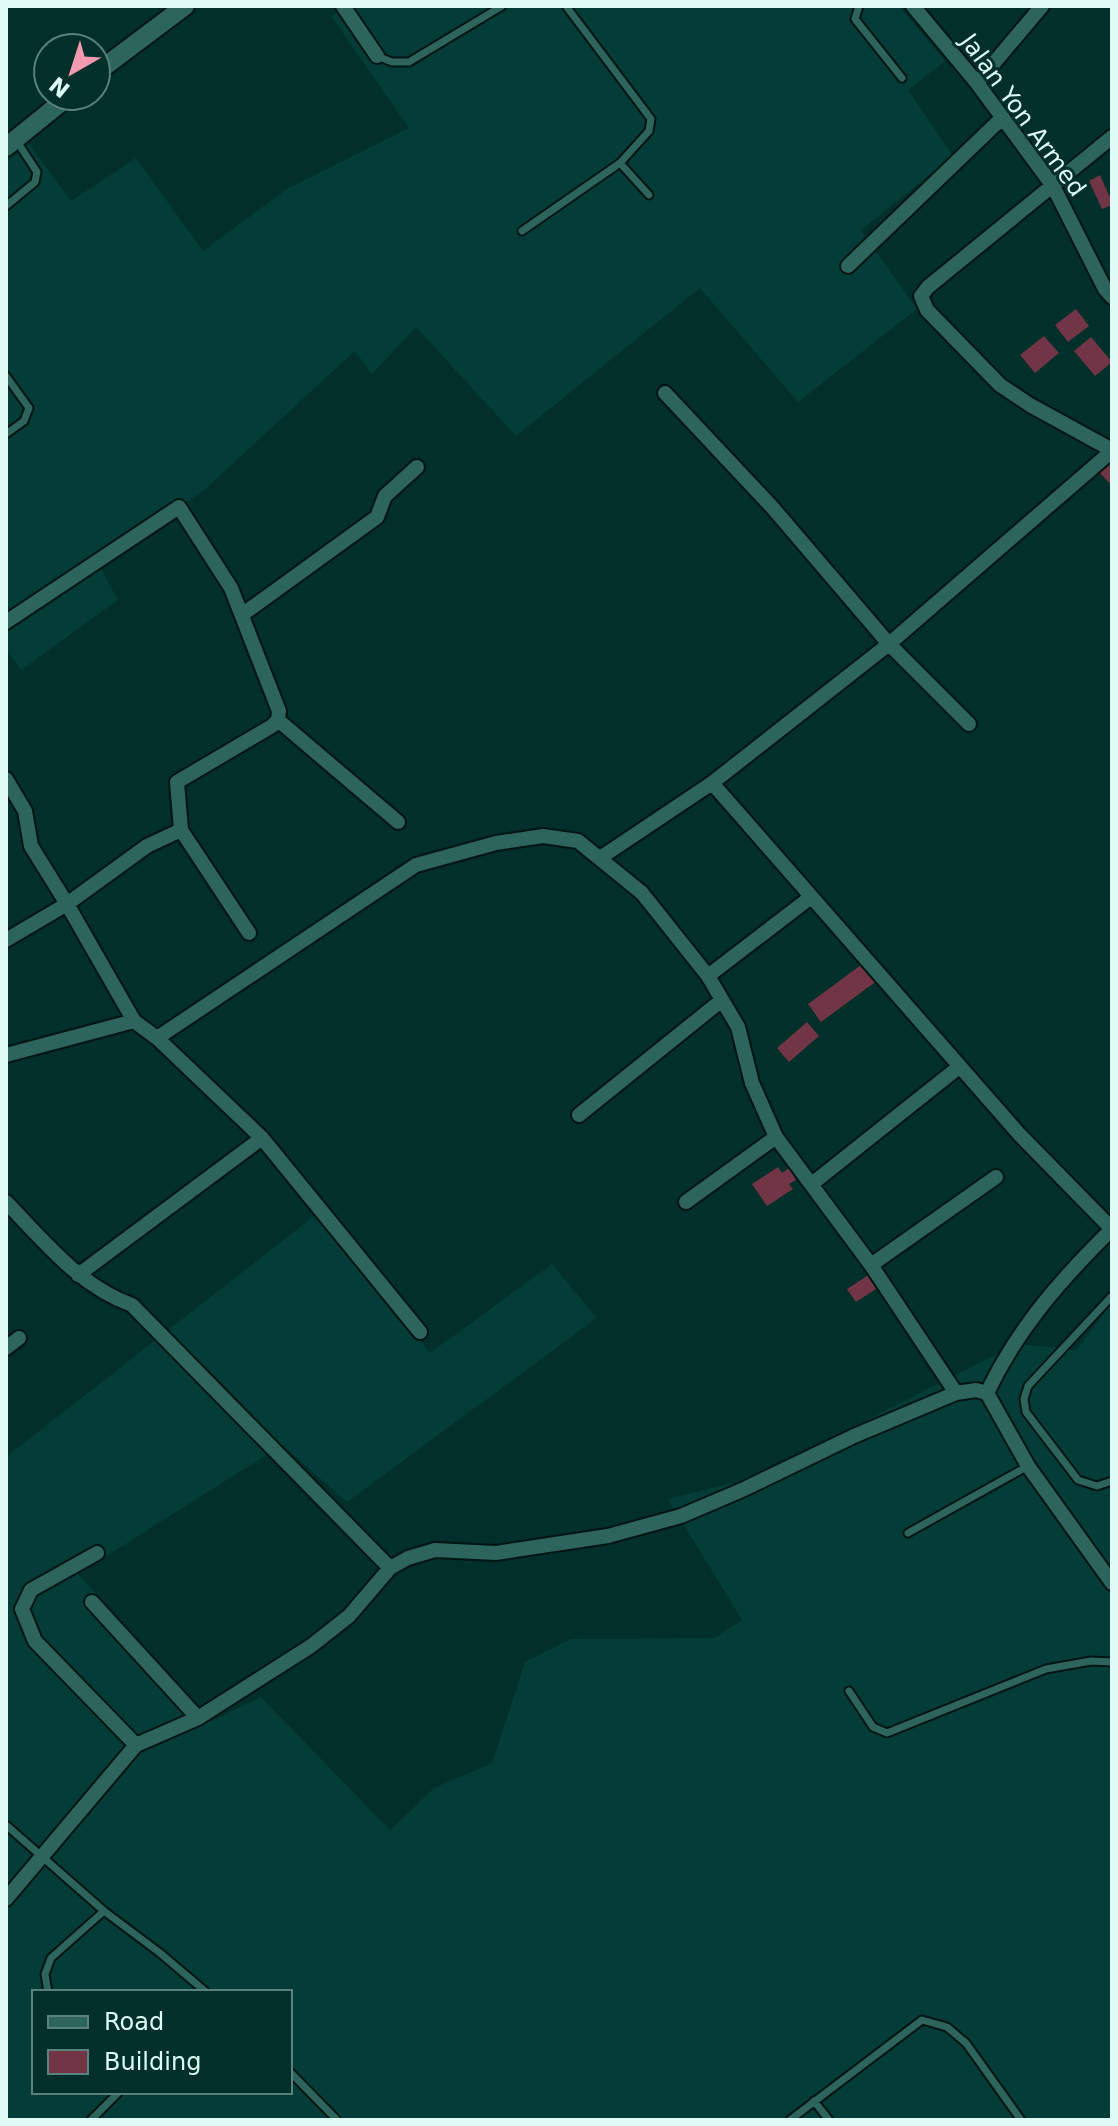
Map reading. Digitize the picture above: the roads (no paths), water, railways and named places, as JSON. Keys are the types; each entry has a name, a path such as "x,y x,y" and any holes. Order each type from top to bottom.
{"street":[{"path":"112,61 185,6"},
{"path":"343,6 377,56"},
{"name":"Jalan Yon Armed","path":"913,6 977,83 1053,186 1105,289 1112,297"},
{"path":"977,83 1042,6"},
{"path":"11,144 50,112"},
{"path":"848,266 1002,118"},
{"path":"600,858 712,783 889,644 1112,450 1000,385 927,310 921,296 928,287 1112,137"},
{"path":"665,393 772,507 889,644 969,724"},
{"path":"243,614 377,517 388,492 417,467"},
{"path":"6,622 179,507 231,588 279,711 278,720 272,726 177,782 181,830 249,933"},
{"path":"278,720 398,822"},
{"path":"6,779 25,811 31,846 134,1021 157,1038 262,1138 420,1332"},
{"path":"712,783 1019,1134 1112,1229 1043,1301 1000,1365 987,1393"},
{"path":"6,940 67,904 147,846 181,830"},
{"path":"157,1038 416,865 496,843 543,836 578,841 642,893 708,976 738,1027 752,1083 776,1137 871,1265 956,1393"},
{"path":"708,976 811,897"},
{"path":"579,1115 722,1000"},
{"path":"6,1055 134,1021"},
{"path":"813,1183 959,1067"},
{"path":"686,1202 776,1137"},
{"path":"78,1275 262,1138"},
{"path":"871,1265 996,1177"},
{"path":"6,1202 78,1275 110,1297 132,1305 390,1568"},
{"path":"6,1348 19,1338"},
{"path":"6,1899 136,1745 198,1718 311,1646 349,1616 390,1568 408,1558 435,1550 496,1553 608,1536 681,1516 956,1393 976,1390 987,1393 1028,1466 1112,1583"},
{"path":"97,1553 31,1590 22,1609 35,1641 136,1745"},
{"path":"92,1602 198,1718"}],"lane":[{"path":"377,56 392,62 409,62 502,6"},
{"path":"522,231 620,163 652,126 651,119 566,6"},
{"path":"859,6 855,19 902,78"},
{"path":"6,206 35,182 37,172 11,144"},
{"path":"620,163 649,195"},
{"path":"6,376 29,408 24,421 6,434"},
{"path":"1112,1296 1028,1386 1024,1399 1026,1412 1078,1480 1097,1486 1112,1481"},
{"path":"908,1533 1028,1466"},
{"path":"849,1691 873,1727 887,1733 1046,1669 1091,1661 1112,1662"},
{"path":"6,1825 104,1911 204,1990"},
{"path":"48,1990 45,1974 51,1958 104,1911"},
{"path":"790,2120 922,2020 947,2027 966,2043 1021,2120"},
{"path":"292,2074 337,2120"},
{"path":"91,2120 117,2094"},
{"path":"814,2101 829,2120"}]}
